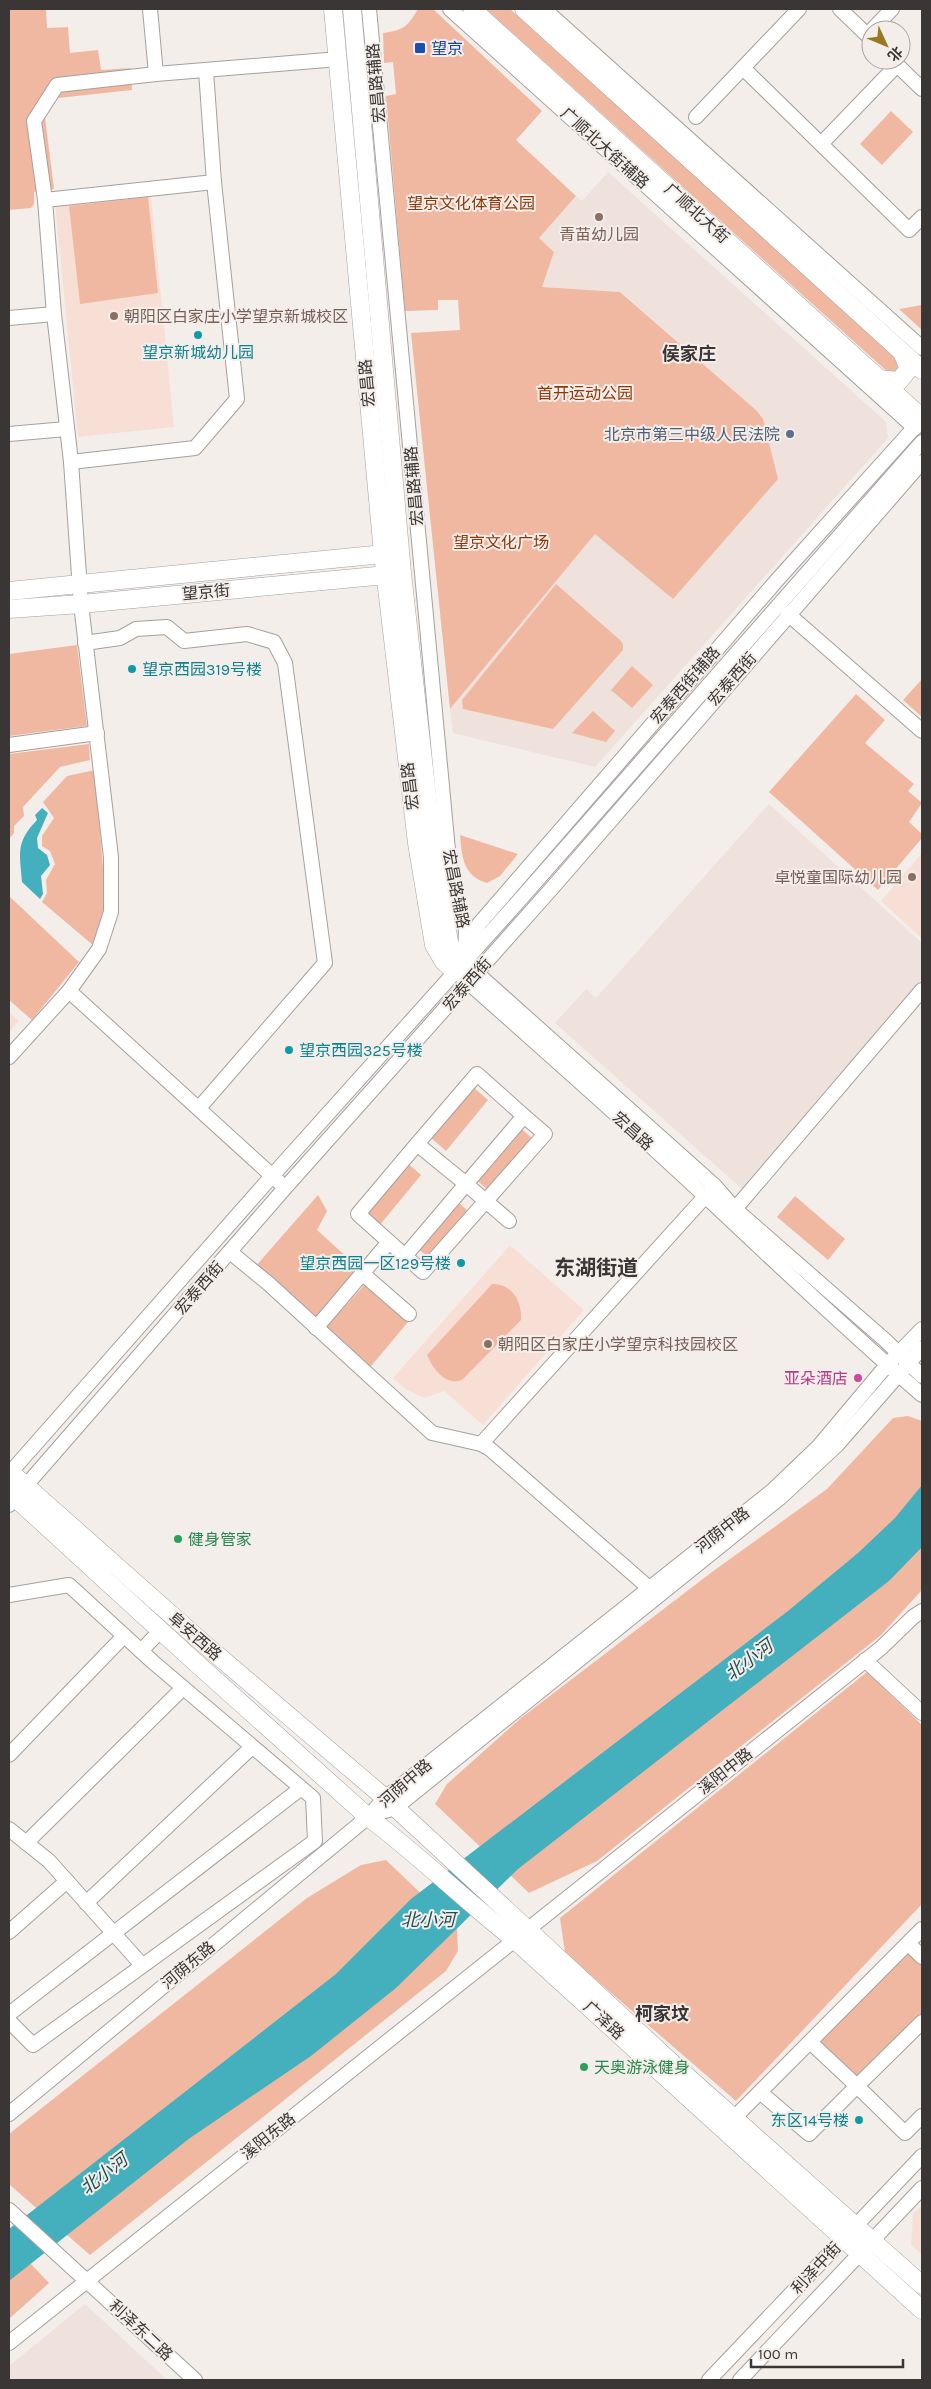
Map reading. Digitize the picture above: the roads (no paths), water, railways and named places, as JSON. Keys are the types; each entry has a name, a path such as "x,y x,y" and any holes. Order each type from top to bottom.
{"main road":[{"name":"宏昌路","path":"333,9 383,554 394,575 445,930 454,953 466,972"},
{"name":"宏昌路","path":"352,9 400,552 394,575"},
{"name":"广顺北大街","path":"472,9 878,379 920,421"},
{"path":"524,9 922,370"},
{"path":"878,379 899,380 909,369 902,351"},
{"name":"望京街","path":"9,592 400,552"},
{"name":"望京街","path":"9,608 80,604 394,575"},
{"name":"阜安西路","path":"9,1472 15,1495 160,1630 368,1817"},
{"name":"阜安西路","path":"15,1495 202,1642 390,1803"},
{"name":"广泽路","path":"390,1803 500,1904 520,1934 728,2123 844,2239 922,2310"},
{"name":"广泽路","path":"368,1817 395,1837 486,1917 520,1934"},
{"name":"广泽路","path":"728,2123 856,2226 922,2285"}],"street":[{"path":"150,9 156,74"},
{"name":"宏昌路辅路","path":"369,9 450,861 458,906 466,926 466,972"},
{"name":"广顺北大街辅路","path":"450,9 920,421"},
{"path":"544,9 922,348"},
{"path":"696,117 799,9"},
{"path":"840,9 861,26"},
{"path":"882,20 892,9"},
{"path":"9,1057 68,991 99,949 111,912 111,857 80,604 71,462 54,314 45,200 34,122 57,85 156,74 339,59"},
{"path":"743,68 909,230 922,216"},
{"path":"821,144 888,70"},
{"path":"903,70 922,89"},
{"path":"71,462 195,448 237,399 214,182 206,71"},
{"path":"45,200 214,182"},
{"path":"9,318 54,314"},
{"name":"宏泰西街辅路","path":"466,972 479,924 771,586 920,421"},
{"path":"9,434 66,429"},
{"name":"宏泰西街","path":"15,1495 230,1252 466,972 922,442"},
{"name":"宏泰西街","path":"9,1472 272,1176 466,972 922,462"},
{"path":"788,614 922,731"},
{"path":"85,642 120,638 136,629 167,627 184,641 247,634 274,642 285,663 325,963 199,1108"},
{"path":"9,745 97,733"},
{"name":"宏昌路","path":"466,972 715,1186 735,1209 922,1376"},
{"name":"宏昌路","path":"466,972 760,1250 922,1394"},
{"path":"735,1209 922,990"},
{"path":"68,991 285,1188"},
{"path":"477,1074 524,1116 545,1134 423,1272 358,1214 477,1074"},
{"path":"405,1256 524,1116"},
{"path":"417,1144 509,1221"},
{"path":"481,1444 715,1186"},
{"path":"316,1328 389,1242"},
{"path":"230,1252 432,1433 481,1444 490,1449 648,1587"},
{"path":"363,1274 409,1314"},
{"name":"河荫中路","path":"390,1803 648,1587 744,1514 797,1468 904,1358 922,1329"},
{"name":"河荫中路","path":"904,1358 922,1348"},
{"name":"河荫中路","path":"368,1817 390,1803 781,1498 837,1446 893,1369"},
{"path":"9,1595 69,1585 183,1688 300,1789 313,1798 314,1841 33,2045 9,2022"},
{"name":"溪阳中路","path":"520,1934 865,1660 922,1611"},
{"path":"141,1651 160,1630"},
{"path":"9,1755 124,1636"},
{"path":"865,1660 922,1713"},
{"path":"26,1843 183,1688"},
{"path":"86,1903 252,1747"},
{"path":"9,2014 300,1789"},
{"name":"河荫东路","path":"9,2114 368,1817"},
{"path":"9,1829 49,1861 142,1966"},
{"path":"9,1932 67,1882"},
{"path":"728,2123 922,1929"},
{"name":"溪阳东路","path":"9,2343 520,1934"},
{"path":"909,1944 922,1957"},
{"path":"760,2092 809,2134 922,2022"},
{"path":"810,2042 906,2133 922,2116"},
{"name":"利泽中街","path":"709,2380 922,2156"},
{"name":"利泽中街","path":"740,2380 922,2188"},
{"name":"利泽东二路","path":"9,2210 195,2380"}],"water":[{"path":"42,808 48,813 37,838 38,848 47,855 50,865 41,876 43,894 40,899 22,882 20,849 25,835 37,820 35,815"},
{"name":"北小河","path":"922,1485 922,1547 889,1581 518,1869 396,1988 311,2056 190,2138 9,2281 9,2229 336,1974 411,1899 788,1611 858,1553 895,1518"}],"place":[{"name":"望京","path":"420,48"},
{"name":"青苗幼儿园","path":"599,217"},
{"name":"朝阳区白家庄小学望京新城校区","path":"114,316"},
{"name":"望京新城幼儿园","path":"198,335"},
{"name":"北京市第三中级人民法院","path":"790,434"},
{"name":"望京西园319号楼","path":"132,669"},
{"name":"卓悦童国际幼儿园","path":"912,877"},
{"name":"望京西园325号楼","path":"289,1050"},
{"name":"望京西园一区129号楼","path":"461,1263"},
{"name":"朝阳区白家庄小学望京科技园校区","path":"488,1344"},
{"name":"亚朵酒店","path":"858,1378"},
{"name":"健身管家","path":"178,1539"},
{"name":"天奥游泳健身","path":"584,2067"},
{"name":"东区14号楼","path":"859,2120"}],"district":[{"name":"侯家庄","path":"689,354"},
{"name":"东湖街道","path":"596,1268"},
{"name":"柯家坟","path":"662,2014"}],"park label":[{"name":"望京文化体育公园","path":"471,203"},
{"name":"首开运动公园","path":"585,393"},
{"name":"望京文化广场","path":"501,542"}]}
